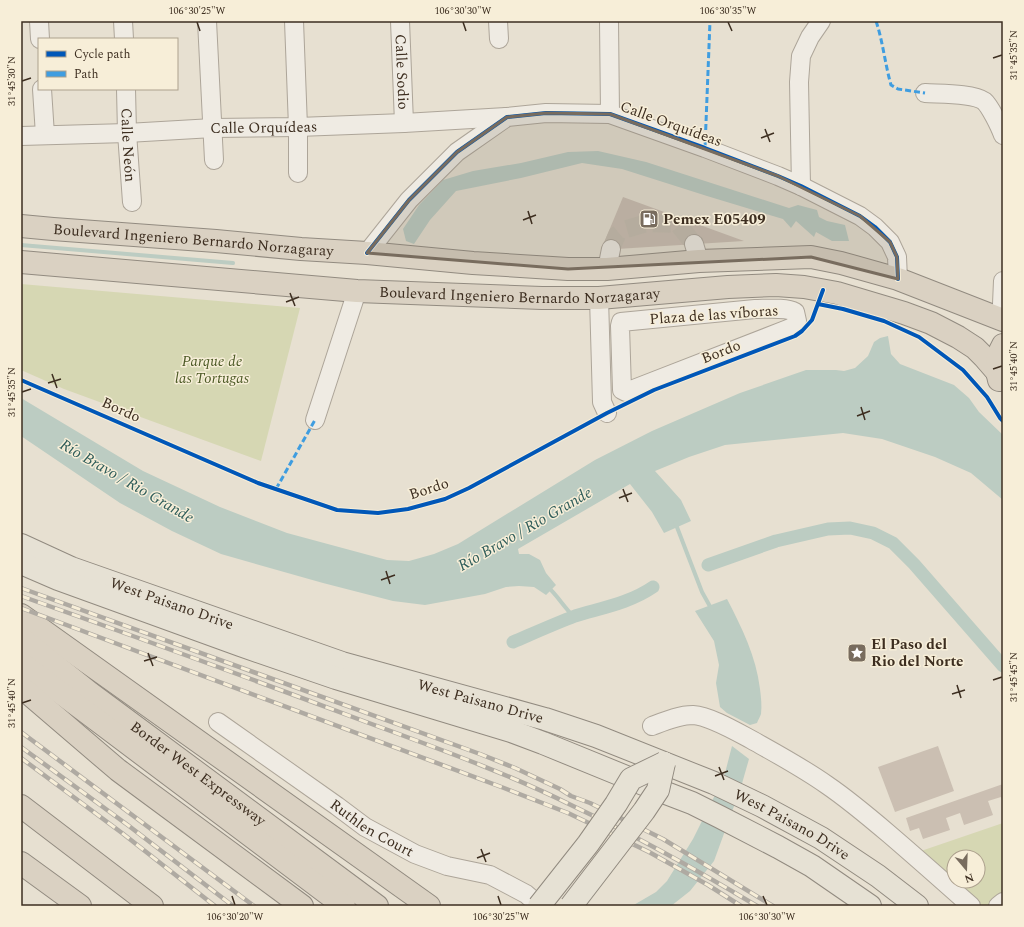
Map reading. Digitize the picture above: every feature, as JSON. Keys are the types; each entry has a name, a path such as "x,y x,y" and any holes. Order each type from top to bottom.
{"highway":[{"name":"Boulevard Ingeniero Bernardo Norzagaray","path":"21,226 367,253 473,263 568,269 609,259 662,265 696,253 810,257 841,263 898,279 1001,320"},
{"name":"Boulevard Ingeniero Bernardo Norzagaray","path":"21,262 357,291 542,298 599,298 728,287 776,285 804,287 837,293 904,313 931,323 975,348 984,357 1000,379"},
{"path":"662,265 662,292"},
{"path":"1000,379 996,362 1003,346"},
{"path":"21,615 429,906"},
{"name":"Border West Expressway","path":"21,638 84,699 344,906"},
{"name":"Border West Expressway","path":"21,663 84,699 377,906"},
{"path":"21,687 118,770 302,906"},
{"path":"21,806 152,906"},
{"path":"21,863 80,906"}],"main road":[{"name":"West Paisano Drive","path":"21,545 71,568 339,670 543,743 692,803 778,846 812,866 870,906"},
{"name":"West Paisano Drive","path":"21,563 65,582 240,645 545,719 596,736 714,783 762,806 821,838 878,876 917,906"},
{"path":"540,906 588,844 616,804 631,779 664,763"},
{"path":"571,906 644,811 658,790 664,763"}],"street":[{"path":"39,21 40,38"},
{"path":"123,21 124,38"},
{"path":"207,21 214,160"},
{"path":"294,21 298,127 298,173"},
{"name":"Calle Sodio","path":"400,21 404,123"},
{"path":"498,21 500,39"},
{"path":"609,21 610,114"},
{"path":"801,186 799,82 801,56 810,37 821,21"},
{"path":"42,90 45,135"},
{"name":"Calle Neón","path":"126,90 127,133 132,202"},
{"path":"925,93 969,95 984,102 996,119 1003,134"},
{"name":"Calle Orquídeas","path":"21,136 127,133 213,128 298,127 404,123 546,113 610,114 705,148 801,186 860,216 875,227 890,242 897,257 898,279"},
{"name":"Calle Orquídeas","path":"367,253 409,200 457,152 506,117"},
{"path":"1001,320 1003,282"},
{"path":"315,420 357,291"},
{"path":"599,298 602,402 607,413"},
{"name":"Plaza de las víboras","path":"755,309 786,310 796,312 797,321 792,327 626,392 622,390 621,322 755,309"},
{"path":"652,726 681,716 694,715 706,718 731,729 791,762 827,784 849,801 971,906"},
{"name":"Ruthlen Court","path":"218,722 338,806 365,827 415,854 447,866 490,876 526,894 540,906"},
{"path":"998,906 1003,902"}],"highlighted area":[{"path":"546,113 610,114 778,176 860,216 890,242 897,257 898,279 811,257 568,269 367,253 409,200 457,152 507,117"}],"green space":[{"name":"Parque de las Tortugas","path":"21,284 300,308 261,461 64,389 21,370"},
{"path":"1003,823 1003,895 987,906 977,906 960,889 986,889 986,849 946,849 946,876 921,851"}],"water":[{"path":"598,151 646,162 789,208 798,205 817,210 819,217 827,221 845,225 849,241 832,241 816,232 814,237 796,221 791,228 783,219 622,169 582,163 521,178 456,191 430,220 414,244 406,241 403,229 419,205 443,180 473,171 521,163 568,152"},
{"name":"Río Bravo / Rio Grande","path":"888,336 891,354 900,364 954,385 969,398 979,412 1003,435 1003,500 971,473 935,457 882,439 843,433 725,445 689,457 655,471 681,500 691,521 664,533 652,512 630,484 518,549 519,554 529,554 540,560 546,573 556,585 546,595 534,587 519,586 506,587 485,594 425,605 393,601 221,554 172,531 120,503 21,436 21,398 143,471 220,507 287,533 387,560 409,561 434,554 458,544 595,460 652,431 740,393 806,370 844,371 855,368 868,356 874,342 880,338"},
{"path":"727,599 748,642 758,677 761,698 761,714 757,723 750,725 727,713 720,707 716,683 719,665 714,641 695,611"},
{"path":"732,746 749,759 741,787 714,861 690,891 671,906 632,906 656,892 667,881 693,839 724,777"}],"building":[{"name":"Pemex E05409","path":"623,197 744,241 601,250"},
{"path":"938,746 954,791 895,812 878,767"},
{"path":"1003,784 1003,803 1001,797 988,801 993,815 964,825 960,813 946,818 950,830 923,839 919,828 910,831 906,818"}],"waterway":[{"path":"21,245 233,263"},
{"path":"675,522 702,592 712,610"},
{"path":"708,565 776,541 828,529 850,528 873,533 893,543 914,564 1003,666"},
{"path":"547,586 574,617"},
{"path":"513,642 575,616 625,601 644,593 653,587"}],"tunnel":[{"path":"611,249 617,235 623,230 647,223 678,224 694,244"}],"railway":[{"path":"21,588 515,768 663,839 773,906"},
{"path":"21,596 268,685 491,769 597,817 689,866 757,906"},
{"path":"21,608 568,813 649,852 708,885 741,906"},
{"path":"21,732 254,906"},
{"path":"21,747 129,826 233,906"},
{"path":"21,758 122,833 215,906"}],"marked path":[{"path":"705,148 710,21"},
{"path":"876,21 891,85 898,89 925,93"},
{"path":"276,489 315,420"}],"cycle path":[{"path":"367,253 409,200 457,152 507,117 546,113 610,114 778,176 860,216 875,227 890,242 897,257 898,279"},
{"name":"Bordo","path":"21,380 258,483 337,510 378,513 408,509 445,499 469,488 607,413 654,390 795,336 812,320 823,290"},
{"path":"818,304 843,309 884,321 919,337 963,370 987,397 1003,421"}],"place":[{"name":"Pemex E05409","path":"649,219"},
{"name":"El Paso del Rio del Norte","path":"857,653"}]}
